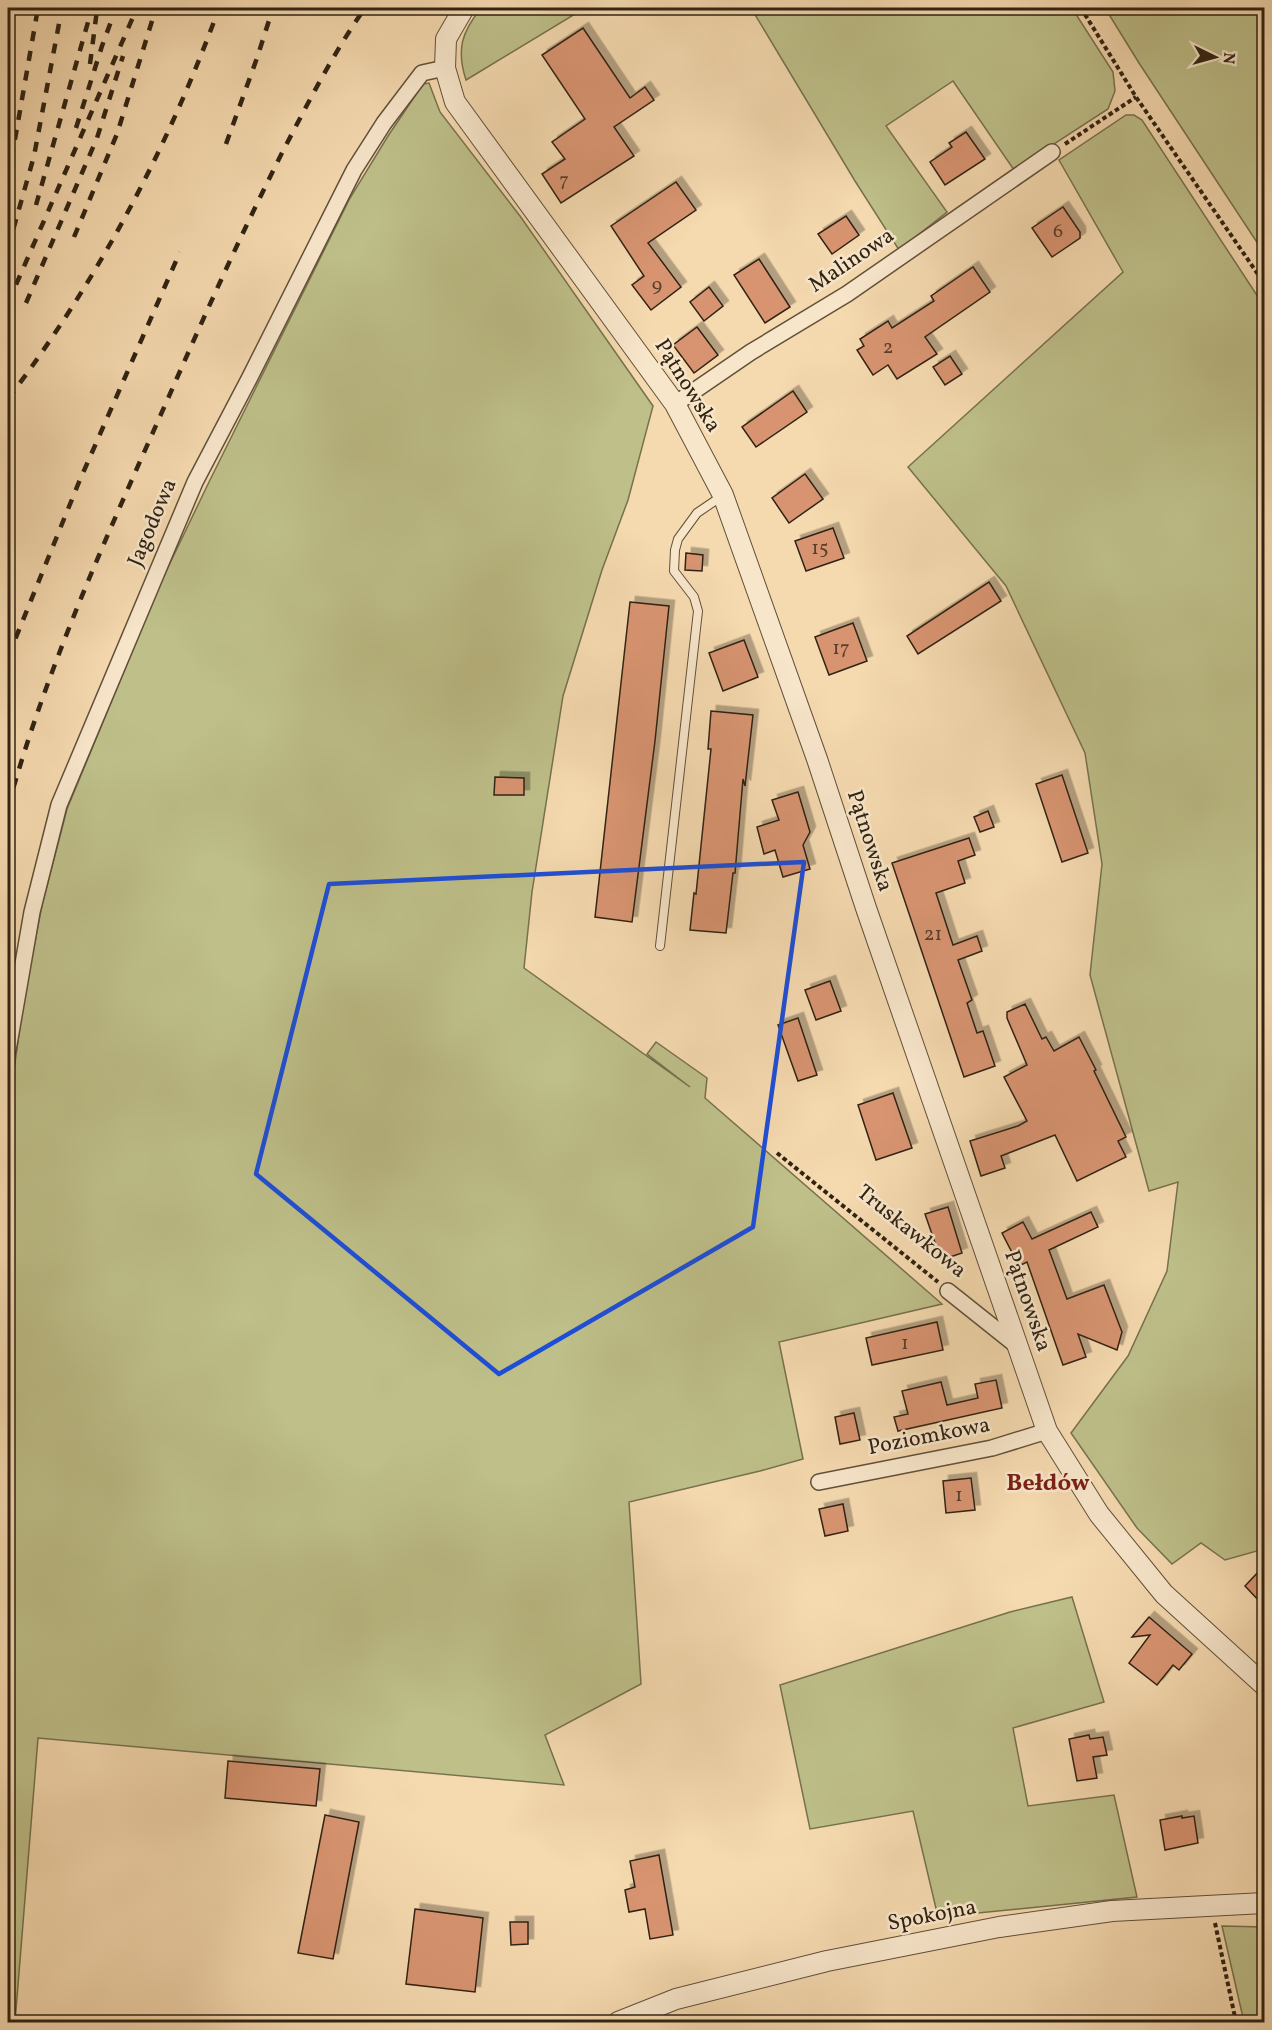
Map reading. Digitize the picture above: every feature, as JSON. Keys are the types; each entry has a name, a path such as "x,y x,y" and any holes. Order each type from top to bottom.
{"street":[{"name":"Pątnowska","path":"464,8 446,39 445,68 454,102 675,404 723,495 801,714 1047,1431 1099,1515 1164,1594 1264,1685"},
{"name":"Jagodowa","path":"8,1050 32,912 59,805 195,482 354,170 384,123 422,73 445,68"},
{"name":"Malinowa","path":"675,404 751,352 847,294 1052,152"},
{"name":"Truskawkowa","path":"948,1291 1017,1346"},
{"name":"Poziomkowa","path":"819,1482 992,1448 1047,1431"},
{"name":"Spokojna","path":"618,2022 676,1999 827,1961 1010,1925 1112,1911 1264,1903"}],"lane":[{"path":"660,946 698,611 694,597 674,571 675,550 678,539 697,513 723,495"}],"path":[{"path":"1081,8 1136,97 1264,283"},
{"path":"1052,152 1136,97"},
{"name":"Truskawkowa","path":"777,1153 948,1291"},
{"path":"1211,1905 1236,2022"}],"highlighted area":[{"path":"804,862 753,1227 499,1374 256,1174 329,884"}],"green space":[{"path":"481,8 585,8 466,80 461,50 465,33"},
{"path":"751,8 1072,8 1113,72 1115,91 1108,109 1014,170 953,81 886,126 947,212 899,250"},
{"path":"1105,8 1264,8 1264,253 1139,63"},
{"path":"429,83 440,112 520,216 653,406 628,500 602,570 563,696 532,892 524,968 690,1087 647,1054 656,1042 707,1078 705,1098 942,1304 779,1342 803,1459 629,1502 641,1684 545,1735 564,1785 38,1738 15,2022 8,2022 8,1115 23,1004 42,905 67,809 160,584 350,198 423,84"},
{"path":"1126,115 1134,115 1142,120 1264,306 1264,1549 1225,1560 1201,1543 1172,1564 1137,1528 1071,1433 1128,1356 1167,1271 1178,1182 1149,1191 1090,975 1102,864 1085,753 1006,586 908,467 1123,272 1059,160"},
{"path":"1072,1597 1104,1702 1013,1728 1028,1806 1114,1795 1137,1897 938,1917 913,1811 810,1829 780,1685 1010,1612"},
{"path":"1222,1926 1264,1927 1264,2022 1244,2022"}],"building":[{"path":"583,28 630,98 645,87 654,100 614,127 634,156 561,203 542,174 565,159 552,142 585,119 542,55"},
{"path":"966,132 985,159 945,185 930,162 952,147 949,143"},
{"path":"676,182 696,210 648,243 681,287 651,310 632,285 644,276 611,226"},
{"path":"1063,207 1080,232 1080,238 1052,257 1032,228"},
{"path":"846,216 859,235 832,254 818,234"},
{"path":"759,259 790,307 765,323 734,275"},
{"path":"973,267 990,292 925,337 937,354 897,379 888,365 873,375 857,350 864,346 860,339 888,321 892,328 934,301 931,296"},
{"path":"709,287 723,306 704,321 690,302"},
{"path":"697,327 718,355 694,373 673,345"},
{"path":"950,356 962,374 945,385 933,367"},
{"path":"793,391 807,412 756,447 742,427"},
{"path":"805,474 823,499 789,523 772,498"},
{"path":"833,528 844,558 806,571 795,541"},
{"path":"686,553 703,555 702,571 685,570"},
{"path":"989,582 1001,601 918,654 907,636"},
{"path":"630,602 669,606 632,922 595,917"},
{"path":"853,623 867,661 829,675 815,637"},
{"path":"744,640 758,677 723,691 709,653"},
{"path":"711,711 753,715 745,786 743,779 735,873 733,873 726,933 690,930 694,893 696,894 711,749 708,749"},
{"path":"1062,775 1088,853 1062,862 1036,784"},
{"path":"495,777 524,778 524,795 494,795"},
{"path":"798,792 810,832 803,845 810,869 783,877 775,850 764,854 757,827 779,820 772,800"},
{"path":"988,811 994,827 980,832 974,817"},
{"path":"969,838 975,855 958,861 965,883 936,893 953,945 977,936 982,951 958,960 972,1000 967,1003 977,1033 983,1031 995,1066 964,1077 892,863"},
{"path":"830,981 841,1011 816,1020 805,990"},
{"path":"1025,1004 1042,1039 1046,1037 1054,1051 1079,1037 1126,1137 1118,1141 1126,1157 1077,1181 1055,1135 1001,1156 1005,1168 981,1176 970,1141 1027,1121 1004,1077 1027,1065 1007,1018 1007,1012"},
{"path":"798,1018 817,1075 798,1081 778,1025"},
{"path":"893,1093 912,1148 876,1160 858,1105"},
{"path":"948,1207 962,1253 941,1260 925,1214"},
{"path":"1091,1212 1098,1227 1049,1250 1067,1299 1104,1285 1122,1332 1117,1350 1078,1334 1086,1357 1063,1365 1027,1262 1019,1266 1002,1233 1023,1222 1032,1239"},
{"path":"937,1322 943,1350 872,1365 866,1338"},
{"path":"996,1380 1002,1408 898,1431 894,1417 908,1414 902,1391 941,1382 947,1405 978,1398 975,1384"},
{"path":"854,1413 860,1440 840,1444 835,1417"},
{"path":"971,1478 975,1510 946,1513 943,1481"},
{"path":"843,1504 848,1531 825,1536 819,1509"},
{"path":"1264,1566 1264,1606 1245,1586"},
{"path":"1149,1617 1192,1654 1179,1670 1173,1665 1157,1685 1129,1663 1150,1635 1132,1637"},
{"path":"1089,1735 1090,1739 1103,1737 1107,1755 1093,1757 1097,1778 1077,1781 1069,1739"},
{"path":"228,1761 320,1769 316,1806 225,1798"},
{"path":"325,1815 359,1822 333,1959 298,1953"},
{"path":"1182,1816 1182,1818 1194,1816 1198,1843 1165,1850 1160,1820"},
{"path":"659,1855 673,1935 650,1939 645,1909 629,1912 625,1890 635,1887 630,1861"},
{"path":"415,1909 483,1918 475,1992 406,1984"},
{"path":"510,1922 528,1922 528,1944 511,1945"}],"railway":[{"path":"8,41 13,8"},
{"path":"8,179 38,8"},
{"path":"8,248 34,156 62,8"},
{"path":"36,205 92,8"},
{"path":"76,128 116,8"},
{"path":"8,303 137,8"},
{"path":"74,237 117,134 156,8"},
{"path":"8,399 72,307 128,211 177,111 219,8"},
{"path":"226,144 273,8"},
{"path":"8,807 24,752 63,643 107,536 190,349 242,234 284,149 332,59 365,8"},
{"path":"90,64 97,10"},
{"path":"26,303 97,138 123,56"},
{"path":"8,657 79,482 180,252"}],"district":[{"name":"Bełdów","path":"1048,1484"}]}
